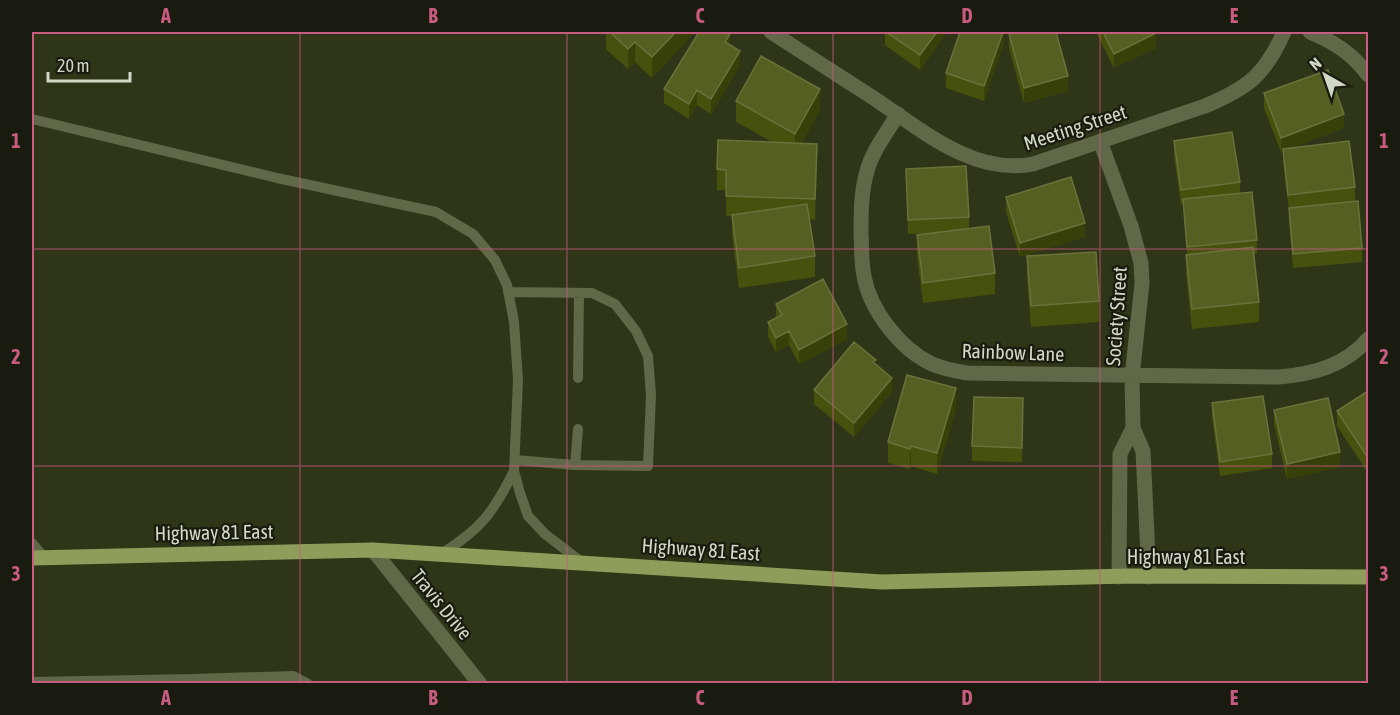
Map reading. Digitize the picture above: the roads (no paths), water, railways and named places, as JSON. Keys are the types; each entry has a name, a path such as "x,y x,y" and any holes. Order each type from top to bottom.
{"main road":[{"name":"Highway 81 East","path":"38,557 372,550 882,582 1119,577 1368,577"}],"street":[{"name":"Meeting Street","path":"771,32 945,145 969,156 1004,166 1033,164 1205,106 1237,91 1267,65 1284,32"},
{"path":"1310,32 1344,50 1368,75"},
{"name":"Rainbow Lane","path":"898,114 871,159 865,181 861,206 862,262 867,290 880,316 898,338 929,363 960,372 1132,377 1279,377 1308,374 1334,365 1354,353 1368,339"},
{"name":"Society Street","path":"1100,141 1142,263 1132,377 1133,428 1143,451 1149,577"},
{"name":"Society Street","path":"1119,577 1120,454 1133,428"},
{"name":"Travis Drive","path":"372,550 480,684"}],"lane":[{"path":"32,119 277,178 436,212 473,234 495,260 508,292 514,322 518,380 514,466 528,516 545,534 583,563"},
{"path":"508,292 592,293 615,304 636,331 648,356 651,395 648,466 514,466"},
{"path":"578,378 579,293"},
{"path":"575,465 578,429"},
{"path":"441,554 480,526 499,502 514,466"},
{"path":"32,543 38,557"},
{"path":"32,682 193,681 293,676 308,684"}]}
